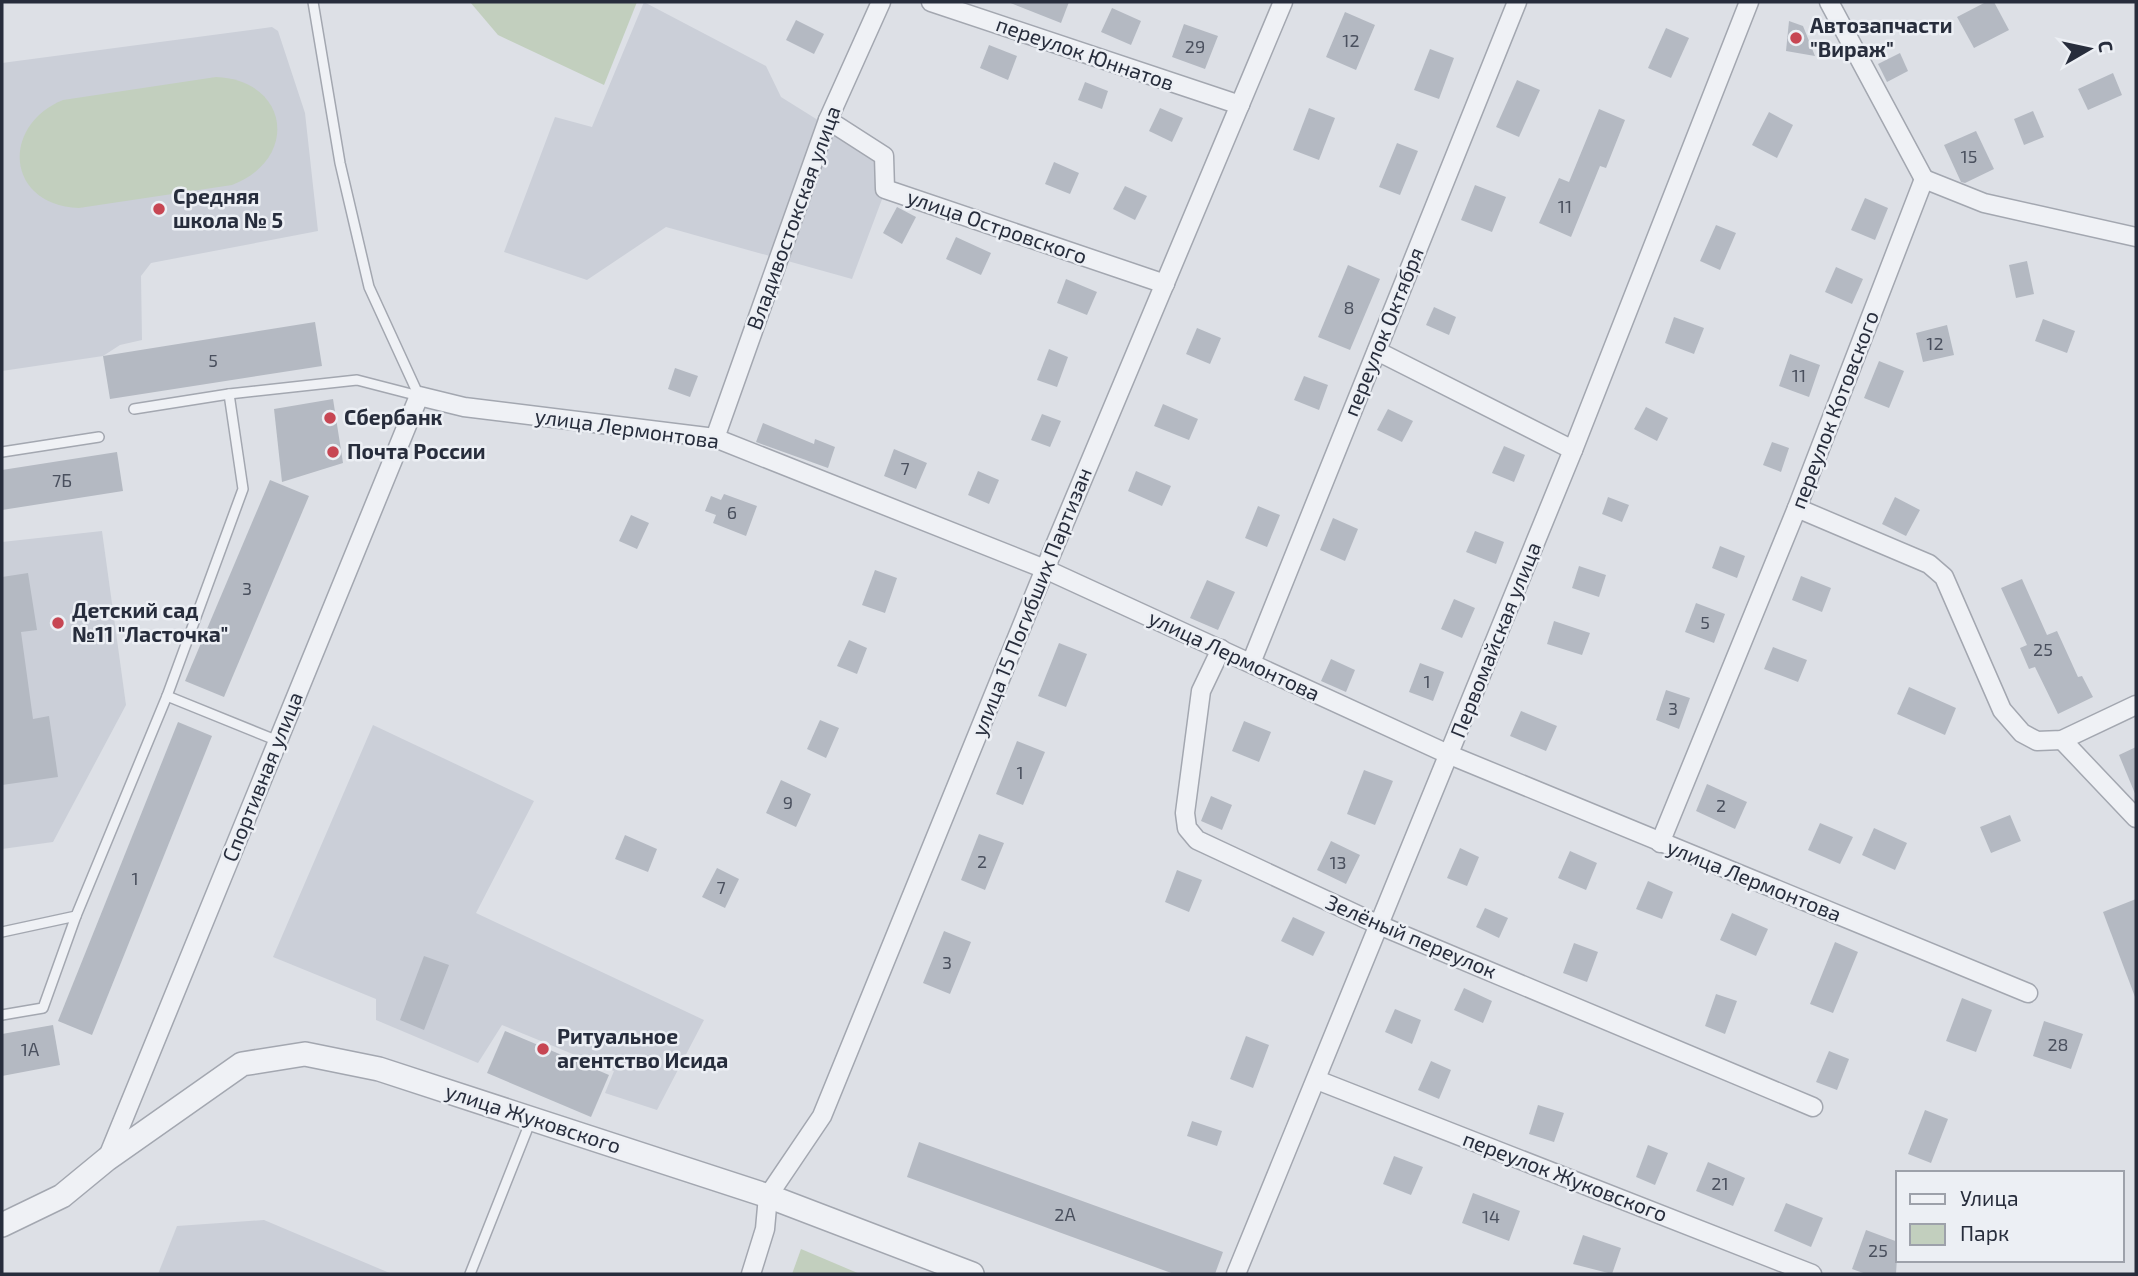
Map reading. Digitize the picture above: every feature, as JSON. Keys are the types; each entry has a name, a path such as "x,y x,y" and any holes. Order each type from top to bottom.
{"street":[{"name":"Владивостокская улица","path":"715,438 828,120 881,2"},
{"name":"переулок Юннатов","path":"931,2 1240,106"},
{"name":"улица 15 Погибших Партизан","path":"768,1196 822,1116 1045,569 1283,2"},
{"name":"переулок Октября","path":"1251,663 1517,2"},
{"name":"Первомайская улица","path":"1236,1274 1450,755 1749,2"},
{"path":"1829,2 1924,179 1984,204 2136,237"},
{"name":"улица Островского","path":"828,120 884,156 884,188 1165,284"},
{"name":"переулок Котовского","path":"1660,843 1797,508 1924,179"},
{"path":"1377,351 1573,450"},
{"name":"улица Лермонтова","path":"419,396 464,407 715,438 1045,569 1450,755 2028,993"},
{"name":"Спортивная улица","path":"107,1159 419,396"},
{"path":"1797,508 1929,564 1944,577 2002,710 2022,733 2037,741 2062,740 2136,705"},
{"name":"Зелёный переулок","path":"1221,649 1198,705 1185,813 1187,828 1197,840 1379,925 1813,1107"},
{"path":"2062,740 2136,818"},
{"name":"улица Жуковского","path":"2,1225 62,1196 107,1159 242,1064 305,1054 379,1069 768,1196 972,1274"},
{"name":"переулок Жуковского","path":"1317,1080 1812,1274"},
{"path":"751,1274 765,1229 768,1196"}],"lane":[{"path":"313,2 340,163 369,287 419,396"},
{"path":"134,409 229,394 357,380 419,396"},
{"path":"2,1016 43,1008 76,916 167,696 243,489 229,394"},
{"path":"2,452 99,437"},
{"path":"167,696 278,740"},
{"path":"2,932 76,916"},
{"path":"470,1274 532,1119"}],"shaded area":[{"path":"644,2 766,66 781,97 877,157 884,194 852,279 666,227 587,280 504,252 555,117 592,127"},
{"name":"Средняя школа № 5","path":"272,27 278,31 305,113 318,231 151,263 141,276 142,340 120,345 103,356 2,371 2,63"},
{"name":"Детский сад №11 \"Ласточка\"","path":"102,531 126,705 53,842 2,849 2,542"},
{"path":"373,725 534,801 476,913 704,1020 657,1110 605,1093 614,1071 502,1025 478,1063 376,1020 376,999 273,957"},
{"path":"264,1220 392,1274 158,1274 177,1226"}],"green space":[{"path":"470,2 637,2 604,85 498,35"},
{"path":"216,77 240,81 259,91 271,106 277,122 276,140 268,158 254,173 232,185 79,208 55,204 37,194 25,179 20,163 21,145 29,127 43,112 63,100"},
{"path":"801,1249 860,1274 792,1274"}],"building":[{"path":"1008,2 1069,2 1061,23"},
{"path":"1986,2 1994,2 2009,30 1974,48 1957,17"},
{"path":"1112,8 1141,21 1131,45 1101,32"},
{"path":"1345,12 1375,25 1356,70 1326,57"},
{"path":"796,20 824,34 814,54 786,40"},
{"path":"1789,21 1803,26 1815,56 1786,51"},
{"path":"1184,24 1218,36 1205,69 1172,57"},
{"path":"1666,28 1689,38 1671,78 1648,68"},
{"path":"989,45 1017,56 1008,80 980,68"},
{"path":"1430,49 1454,58 1439,99 1414,90"},
{"path":"1900,53 1908,71 1887,82 1878,64"},
{"path":"2113,73 2122,95 2088,110 2078,89"},
{"path":"1517,80 1540,90 1519,137 1496,127"},
{"path":"1085,82 1108,91 1102,109 1078,100"},
{"path":"1160,108 1183,118 1172,142 1149,131"},
{"path":"1309,108 1335,118 1319,160 1293,150"},
{"path":"1599,109 1625,120 1606,168 1600,166 1571,237 1539,223 1559,178 1569,182"},
{"path":"2033,111 2044,137 2024,145 2014,119"},
{"path":"1769,112 1793,125 1777,158 1752,145"},
{"path":"1976,131 1994,169 1965,183 1961,182 1944,145"},
{"path":"1397,143 1418,151 1400,195 1379,187"},
{"path":"1054,162 1079,173 1070,194 1045,184"},
{"path":"1475,185 1506,197 1492,232 1461,220"},
{"path":"1125,186 1147,196 1135,220 1113,209"},
{"path":"1865,198 1888,208 1875,240 1851,230"},
{"path":"897,207 916,217 902,244 883,233"},
{"path":"1716,225 1736,233 1720,270 1700,261"},
{"path":"956,237 991,253 981,275 946,259"},
{"path":"2027,261 2034,294 2016,298 2009,265"},
{"path":"1348,265 1380,279 1350,350 1318,337"},
{"path":"1836,267 1863,279 1852,304 1825,292"},
{"path":"1066,279 1097,292 1087,315 1057,303"},
{"path":"1434,307 1456,317 1449,335 1426,325"},
{"path":"1674,317 1704,328 1694,354 1665,343"},
{"path":"2043,319 2075,331 2067,353 2035,341"},
{"path":"315,322 322,366 110,399 103,356"},
{"path":"1947,325 1954,355 1923,362 1916,333"},
{"path":"1197,328 1221,338 1210,364 1186,354"},
{"path":"1049,349 1068,357 1057,387 1037,380"},
{"path":"1790,354 1820,365 1809,397 1779,386"},
{"path":"1879,361 1904,371 1889,408 1864,398"},
{"path":"675,368 698,376 690,397 668,389"},
{"path":"1304,376 1328,385 1319,410 1294,400"},
{"path":"333,399 343,463 282,482 274,409"},
{"path":"1163,404 1198,419 1189,440 1154,426"},
{"path":"1646,407 1668,418 1657,441 1634,429"},
{"path":"1388,409 1413,421 1402,442 1377,430"},
{"path":"1042,414 1061,421 1050,447 1031,440"},
{"path":"763,423 814,444 815,439 835,447 828,468 756,442"},
{"path":"1772,442 1789,448 1781,472 1763,465"},
{"path":"1504,446 1525,455 1514,482 1492,473"},
{"path":"894,449 927,463 916,489 884,476"},
{"path":"117,452 123,491 2,510 2,470"},
{"path":"978,471 999,480 989,504 968,495"},
{"path":"1136,471 1171,486 1162,506 1128,491"},
{"path":"270,480 309,496 224,697 185,681"},
{"path":"724,494 757,506 746,536 713,523 716,515 705,511 711,496 721,500"},
{"path":"1608,497 1629,505 1622,522 1602,514"},
{"path":"1895,497 1920,510 1906,536 1882,524"},
{"path":"1258,506 1280,515 1267,547 1245,538"},
{"path":"631,515 649,523 637,549 619,541"},
{"path":"1333,518 1358,529 1345,561 1320,550"},
{"path":"1475,531 1504,542 1496,564 1466,552"},
{"path":"1720,546 1745,556 1737,578 1712,568"},
{"path":"1579,566 1606,575 1599,597 1572,588"},
{"path":"875,570 897,578 885,613 862,605"},
{"path":"28,573 37,630 21,632 33,719 49,716 58,777 2,785 2,577"},
{"path":"1801,576 1831,588 1822,612 1792,600"},
{"path":"2022,579 2047,635 2057,631 2078,677 2082,676 2093,697 2058,714 2035,667 2029,669 2020,648 2027,645 2001,588"},
{"path":"1207,580 1235,592 1218,630 1190,618"},
{"path":"1454,599 1475,608 1462,638 1441,629"},
{"path":"1696,603 1725,614 1714,643 1685,632"},
{"path":"1554,621 1590,633 1582,655 1547,644"},
{"path":"849,640 867,648 857,674 837,666"},
{"path":"1059,643 1087,654 1066,707 1038,696"},
{"path":"1773,647 1807,660 1798,682 1764,669"},
{"path":"1331,659 1355,670 1346,692 1321,681"},
{"path":"1420,663 1444,672 1433,701 1409,692"},
{"path":"1909,687 1956,708 1945,735 1897,714"},
{"path":"1666,690 1690,698 1679,729 1656,720"},
{"path":"1521,711 1557,726 1546,751 1510,736"},
{"path":"820,720 839,728 826,758 807,749"},
{"path":"1244,721 1271,732 1259,762 1232,751"},
{"path":"178,722 212,736 92,1035 58,1021"},
{"path":"1017,741 1045,752 1023,805 996,794"},
{"path":"2136,747 2136,796 2119,755"},
{"path":"1364,770 1393,781 1375,825 1347,814"},
{"path":"781,780 811,794 796,827 766,813"},
{"path":"1707,784 1747,802 1735,829 1696,811"},
{"path":"1211,796 1232,805 1222,830 1201,821"},
{"path":"2010,815 2021,841 1991,853 1980,827"},
{"path":"1820,823 1853,837 1840,864 1808,850"},
{"path":"1874,828 1907,843 1895,870 1862,855"},
{"path":"979,834 1004,843 985,890 961,880"},
{"path":"625,835 657,849 648,872 615,859"},
{"path":"1331,841 1360,855 1346,884 1317,870"},
{"path":"1460,848 1479,857 1467,886 1447,878"},
{"path":"1570,851 1597,863 1586,890 1558,878"},
{"path":"717,868 739,879 725,908 702,897"},
{"path":"1177,870 1202,880 1189,912 1165,902"},
{"path":"1648,881 1673,892 1662,919 1636,909"},
{"path":"2136,899 2136,997 2135,997 2103,912"},
{"path":"1485,908 1508,918 1499,938 1476,927"},
{"path":"1732,913 1768,929 1756,956 1720,940"},
{"path":"1293,917 1325,932 1313,956 1281,941"},
{"path":"944,931 971,942 950,994 923,983"},
{"path":"1835,942 1858,952 1833,1013 1810,1004"},
{"path":"1574,943 1598,952 1587,982 1563,973"},
{"path":"424,956 449,965 424,1030 400,1020"},
{"path":"1464,988 1492,1001 1483,1023 1454,1010"},
{"path":"1716,994 1737,1001 1725,1034 1705,1026"},
{"path":"1962,998 1992,1010 1976,1052 1946,1041"},
{"path":"1395,1009 1421,1020 1412,1044 1385,1032"},
{"path":"2044,1021 2083,1034 2071,1069 2033,1056"},
{"path":"53,1025 60,1065 2,1076 2,1034"},
{"path":"505,1031 609,1075 591,1117 487,1073"},
{"path":"1246,1036 1269,1045 1253,1088 1230,1079"},
{"path":"1829,1051 1849,1059 1837,1090 1816,1082"},
{"path":"1431,1061 1451,1070 1439,1099 1418,1090"},
{"path":"1538,1105 1564,1113 1554,1142 1529,1134"},
{"path":"1925,1110 1948,1119 1931,1163 1908,1154"},
{"path":"1192,1121 1222,1131 1217,1146 1187,1136"},
{"path":"919,1142 1223,1252 1215,1274 1174,1274 907,1177"},
{"path":"1648,1145 1668,1153 1655,1185 1636,1177"},
{"path":"1394,1156 1423,1167 1411,1195 1383,1184"},
{"path":"1708,1162 1745,1178 1733,1206 1696,1191"},
{"path":"1473,1193 1520,1211 1509,1241 1462,1223"},
{"path":"1786,1203 1823,1218 1811,1247 1774,1231"},
{"path":"1866,1230 1896,1241 1896,1274 1866,1274 1852,1269"},
{"path":"1583,1235 1621,1248 1612,1274 1573,1264"}],"place":[{"name":"Автозапчасти \"Вираж\"","path":"1796,38"},
{"name":"Средняя школа № 5","path":"159,209"},
{"name":"Сбербанк","path":"330,418"},
{"name":"Почта России","path":"333,452"},
{"name":"Детский сад №11 \"Ласточка\"","path":"58,623"},
{"name":"Ритуальное агентство Исида","path":"543,1049"}]}
